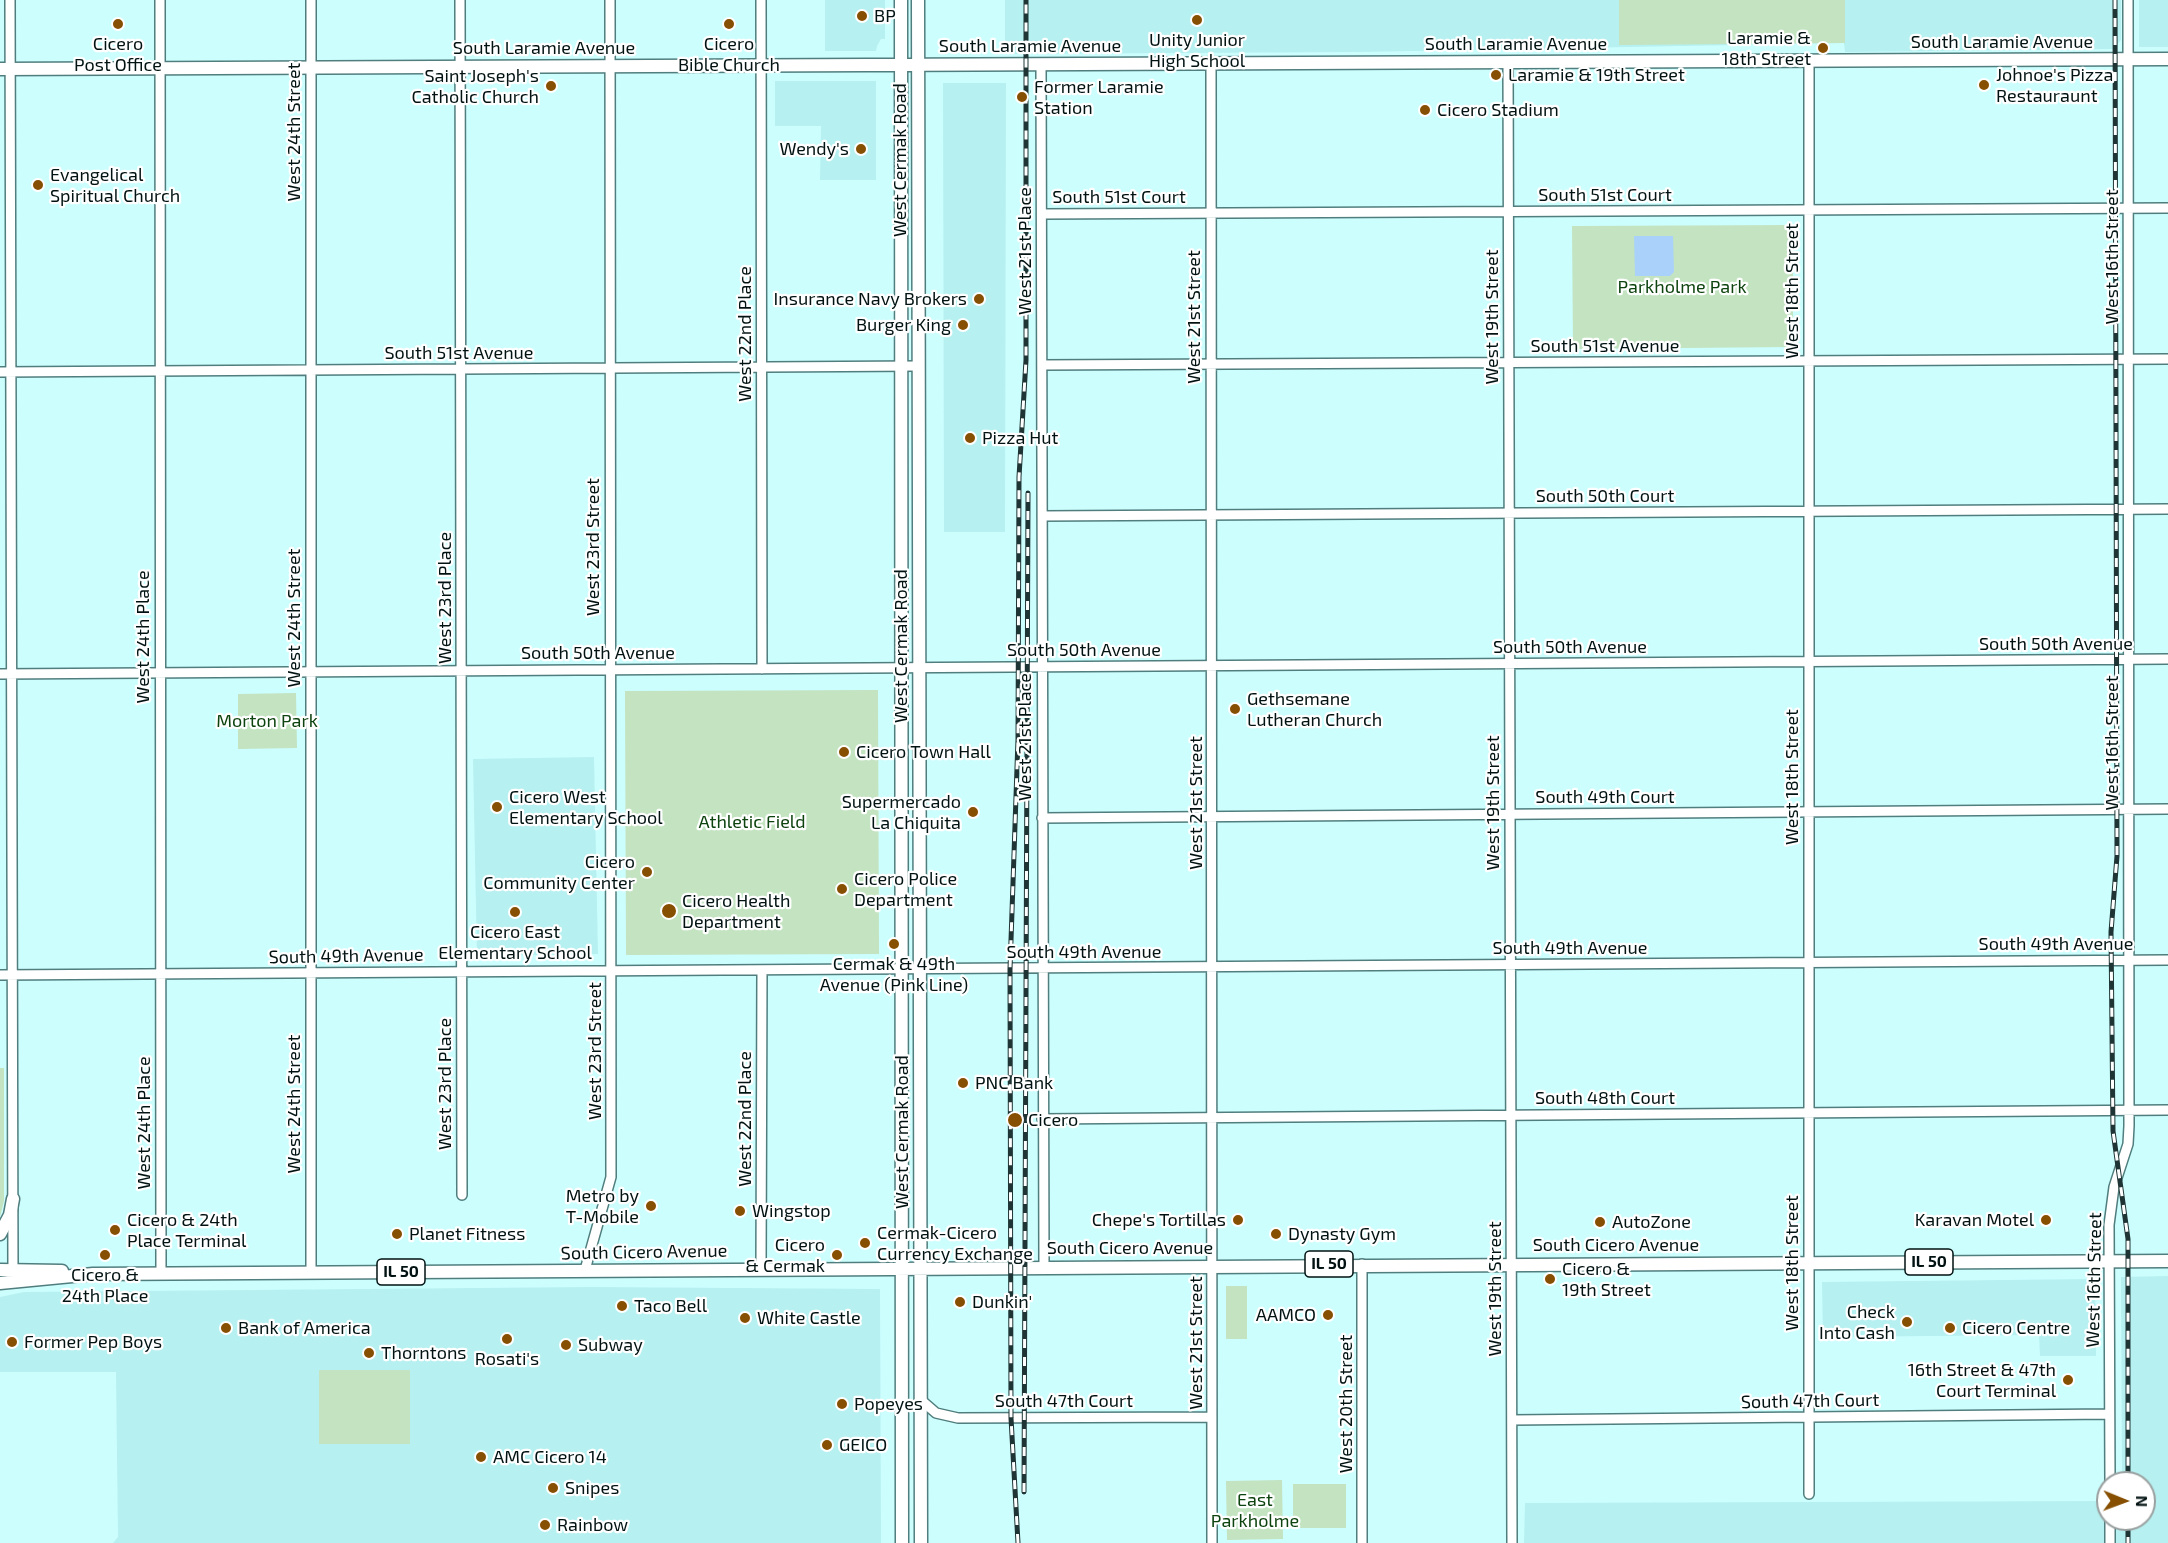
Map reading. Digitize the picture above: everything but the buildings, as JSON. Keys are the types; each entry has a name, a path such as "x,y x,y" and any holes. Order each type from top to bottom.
{"main road":[{"name":"West Cermak Road","path":"901,0 903,1543"},
{"name":"West Cermak Road","path":"918,0 921,1543"},
{"name":"South Laramie Avenue","path":"5,69 2168,59"},
{"path":"0,1234 10,1215 13,1199"},
{"name":"South Cicero Avenue","path":"0,1268 93,1274 161,1274 1044,1266 2168,1261"},
{"name":"South Cicero Avenue","path":"0,1283 93,1274"}],"street":[{"path":"10,0 5,69 5,372 12,674 13,1269"},
{"name":"West 24th Place","path":"160,0 161,1274"},
{"name":"West 24th Street","path":"311,0 311,1273"},
{"name":"West 23rd Place","path":"460,0 462,1196"},
{"name":"West 23rd Street","path":"585,1270 611,1177 610,0"},
{"name":"West 22nd Place","path":"761,0 762,669"},
{"name":"West 16th Street","path":"2110,1471 2111,1208 2114,1187 2128,1144 2129,1110 2128,0"},
{"name":"West 18th Street","path":"1809,61 1809,1494"},
{"name":"West 19th Street","path":"1508,62 1512,1543"},
{"name":"West 21st Street","path":"1211,63 1212,1543"},
{"name":"West 21st Place","path":"1041,64 1044,1266"},
{"name":"South 51st Court","path":"1042,214 2168,208"},
{"name":"South 51st Avenue","path":"1042,365 2168,359"},
{"name":"South 51st Avenue","path":"5,372 919,366"},
{"name":"South 50th Court","path":"1042,516 2168,509"},
{"name":"South 50th Avenue","path":"0,674 2168,659"},
{"name":"South 49th Court","path":"1042,818 2168,809"},
{"name":"South 49th Avenue","path":"0,975 2168,960"},
{"name":"West 22nd Place","path":"761,1268 762,970"},
{"name":"South 48th Court","path":"1042,1119 2168,1110"},
{"name":"West 20th Street","path":"1362,1264 1362,1543"},
{"name":"South 47th Court","path":"921,1400 936,1413 958,1418 1212,1417"},
{"name":"South 47th Court","path":"1512,1420 2109,1414"}],"shaded area":[{"path":"825,0 885,0 885,39 881,39 876,51 825,51"},
{"path":"1005,0 2121,0 2121,40 2113,49 1845,52 1844,43 1359,52 1005,54"},
{"path":"2139,0 2168,0 2168,47 2139,47"},
{"path":"775,81 876,81 876,180 820,180 821,126 775,126"},
{"path":"943,83 1006,83 1005,532 944,532"},
{"path":"1634,236 1673,236 1674,272 1670,276 1635,276"},
{"path":"594,757 598,954 477,956 473,759"},
{"path":"2168,1276 2168,1543 1524,1543 1525,1503 2096,1501 2096,1531 2156,1531 2156,1471 2122,1471 2121,1277"},
{"name":"Cicero Centre","path":"2095,1279 2096,1356 2040,1356 2039,1335 1823,1337 1822,1282"},
{"path":"591,1287 880,1289 881,1543 113,1543 118,1537 116,1372 0,1372 0,1297 24,1292"}],"green space":[{"path":"1619,0 1845,0 1845,43 1619,45"},
{"name":"Parkholme Park","path":"1793,225 1793,347 1573,349 1572,226"},
{"name":"Athletic Field","path":"878,690 879,954 626,955 625,691"},
{"name":"Morton Park","path":"296,693 297,748 238,749 238,694"},
{"path":"0,1068 4,1068 4,1201 0,1217"},
{"path":"1226,1286 1247,1286 1247,1339 1226,1339"},
{"path":"319,1370 410,1370 410,1444 319,1444"},
{"name":"East Parkholme","path":"1282,1480 1283,1539 1227,1540 1226,1481"},
{"name":"East Parkholme","path":"1293,1484 1346,1484 1346,1528 1293,1528"}],"railway":[{"path":"1018,1543 1011,1418 1010,969 1018,739 1019,477 1026,360 1026,0"},
{"path":"2115,0 2117,856 2111,932 2113,1131 2128,1239 2128,1471"},
{"path":"1024,1492 1028,493"},
{"path":"2128,1531 2128,1543"}],"place":[{"name":"BP","path":"862,16"},
{"name":"Unity Junior High School","path":"1197,20"},
{"name":"Cicero Post Office","path":"118,24"},
{"name":"Cicero Bible Church","path":"729,24"},
{"name":"Laramie & 18th Street","path":"1823,48"},
{"name":"Laramie & 19th Street","path":"1496,75"},
{"name":"Johnoe's Pizza Restauraunt","path":"1984,85"},
{"name":"Saint Joseph's Catholic Church","path":"551,86"},
{"name":"Former Laramie Station","path":"1022,97"},
{"name":"Cicero Stadium","path":"1425,110"},
{"name":"Wendy's","path":"861,149"},
{"name":"Evangelical Spiritual Church","path":"38,185"},
{"name":"Insurance Navy Brokers","path":"979,299"},
{"name":"Burger King","path":"963,325"},
{"name":"Pizza Hut","path":"970,438"},
{"name":"Gethsemane Lutheran Church","path":"1235,709"},
{"name":"Cicero Town Hall","path":"844,752"},
{"name":"Cicero West Elementary School","path":"497,807"},
{"name":"Supermercado La Chiquita","path":"973,812"},
{"name":"Cicero Community Center","path":"647,872"},
{"name":"Cicero Police Department","path":"842,889"},
{"name":"Cicero Health Department","path":"669,911"},
{"name":"Cicero East Elementary School","path":"515,912"},
{"name":"Cermak & 49th Avenue (Pink Line)","path":"894,944"},
{"name":"PNC Bank","path":"963,1083"},
{"name":"Cicero","path":"1015,1120"},
{"name":"Metro by T-Mobile","path":"651,1206"},
{"name":"Wingstop","path":"740,1211"},
{"name":"Chepe's Tortillas","path":"1238,1220"},
{"name":"Karavan Motel","path":"2046,1220"},
{"name":"AutoZone","path":"1600,1222"},
{"name":"Cicero & 24th Place Terminal","path":"115,1230"},
{"name":"Planet Fitness","path":"397,1234"},
{"name":"Dynasty Gym","path":"1276,1234"},
{"name":"Cermak-Cicero Currency Exchange","path":"865,1243"},
{"name":"Cicero & 24th Place","path":"105,1255"},
{"name":"Cicero & Cermak","path":"837,1255"},
{"name":"Cicero & 19th Street","path":"1550,1279"},
{"name":"Dunkin'","path":"960,1302"},
{"name":"Taco Bell","path":"622,1306"},
{"name":"AAMCO","path":"1328,1315"},
{"name":"White Castle","path":"745,1318"},
{"name":"Check Into Cash","path":"1907,1322"},
{"name":"Bank of America","path":"226,1328"},
{"name":"Cicero Centre","path":"1950,1328"},
{"name":"Rosati's","path":"507,1339"},
{"name":"Former Pep Boys","path":"12,1342"},
{"name":"Subway","path":"566,1345"},
{"name":"Thorntons","path":"369,1353"},
{"name":"16th Street & 47th Court Terminal","path":"2068,1380"},
{"name":"Popeyes","path":"842,1404"},
{"name":"GEICO","path":"827,1445"},
{"name":"AMC Cicero 14","path":"481,1457"},
{"name":"Snipes","path":"553,1488"},
{"name":"Rainbow","path":"545,1525"}]}
